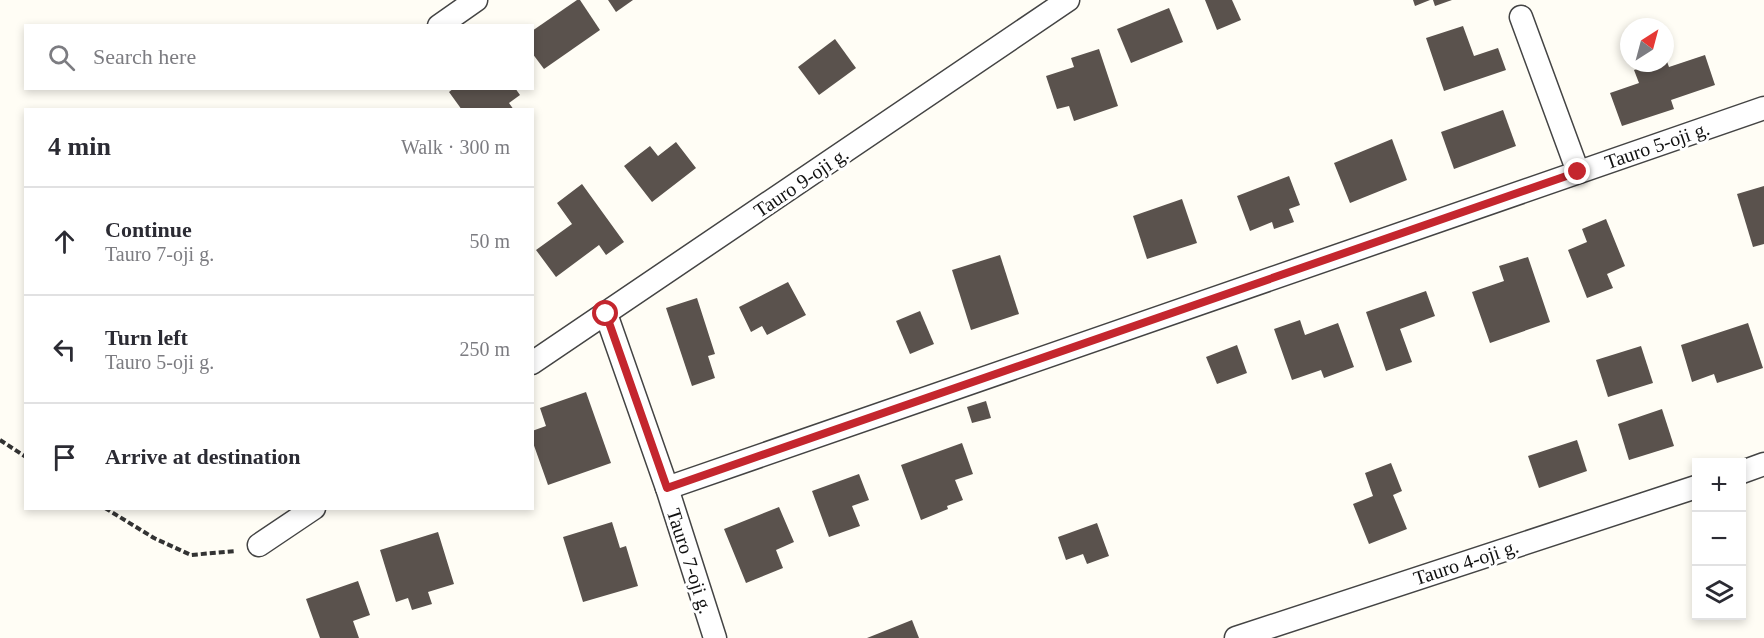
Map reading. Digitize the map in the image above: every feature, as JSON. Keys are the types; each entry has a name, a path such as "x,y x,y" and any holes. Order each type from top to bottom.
{"street":[{"path":"442,24 476,0"},
{"name":"Tauro 9-oji g.","path":"534,362 1068,0"},
{"path":"1521,17 1578,172"},
{"name":"Tauro 5-oji g.","path":"667,488 1764,108"},
{"name":"Tauro 7-oji g.","path":"606,314 667,488 715,638"},
{"path":"1746,471 1764,464"},
{"name":"Tauro 4-oji g.","path":"1236,638 1692,488"},
{"path":"259,545 311,510"}],"path":[{"path":"0,440 24,456"},
{"path":"108,510 154,538 191,555 236,551"}],"building":[{"path":"580,0 600,30 544,69 534,56 534,30"},
{"path":"608,0 633,0 616,12"},
{"path":"1205,0 1232,0 1241,20 1217,30"},
{"path":"1413,0 1430,0 1415,6"},
{"path":"1433,0 1452,0 1435,6"},
{"path":"1169,8 1183,42 1131,63 1117,29"},
{"path":"1463,26 1474,56 1498,48 1506,70 1444,91 1426,38"},
{"path":"835,39 856,68 819,95 798,67"},
{"path":"1099,49 1118,106 1074,121 1069,106 1057,109 1046,76 1074,67 1071,58"},
{"path":"1705,55 1715,85 1671,100 1674,109 1622,126 1610,93 1639,83 1635,72 1674,72 1674,65"},
{"path":"452,90 516,90 520,95 509,103 513,108 461,108 449,92"},
{"path":"1503,110 1516,146 1454,169 1441,132"},
{"path":"1392,139 1407,180 1350,203 1334,163"},
{"path":"676,142 696,168 652,202 624,166 650,146 658,156"},
{"path":"1289,176 1300,205 1289,209 1294,222 1274,229 1272,222 1250,231 1237,196"},
{"path":"582,184 624,242 606,255 599,245 556,277 536,250 572,224 557,203"},
{"path":"1764,186 1764,244 1753,247 1737,194"},
{"path":"1182,199 1197,243 1147,259 1133,216"},
{"path":"1606,219 1625,266 1607,274 1613,288 1587,298 1568,250 1587,242 1582,229"},
{"path":"1000,255 1019,314 971,330 952,270"},
{"path":"1528,257 1550,322 1490,343 1472,292 1504,281 1499,266"},
{"path":"788,282 806,315 767,335 762,326 751,332 739,307"},
{"path":"1426,291 1435,316 1400,329 1412,362 1386,371 1366,312"},
{"path":"697,298 715,354 708,356 715,378 692,386 666,308"},
{"path":"920,311 934,344 910,354 896,321"},
{"path":"1300,320 1305,335 1338,323 1354,367 1324,378 1321,370 1292,380 1274,329"},
{"path":"1748,323 1763,368 1717,383 1714,374 1692,382 1681,345"},
{"path":"1237,345 1247,373 1217,384 1206,357"},
{"path":"1641,346 1653,383 1608,397 1596,360"},
{"path":"586,392 611,463 548,485 534,446 534,430 546,426 540,408"},
{"path":"986,401 991,418 972,423 967,407"},
{"path":"1662,409 1674,446 1629,460 1618,424"},
{"path":"1577,440 1587,471 1539,488 1528,456"},
{"path":"962,443 973,474 955,480 963,500 921,520 901,465"},
{"path":"1391,463 1402,491 1393,495 1407,529 1369,544 1353,504 1373,496 1365,473"},
{"path":"859,474 869,500 852,506 860,526 829,537 812,491"},
{"path":"779,507 794,542 776,550 783,568 746,583 724,529"},
{"path":"612,522 620,548 626,546 638,586 583,602 563,537"},
{"path":"1097,523 1109,556 1087,564 1083,554 1066,560 1058,537"},
{"path":"438,532 454,584 428,592 432,604 412,610 408,598 396,602 380,550"},
{"path":"358,581 370,615 353,621 359,638 320,638 306,599"},
{"path":"912,620 919,638 867,638"}],"route":[{"path":"606,314 667,488 1578,172"}]}
